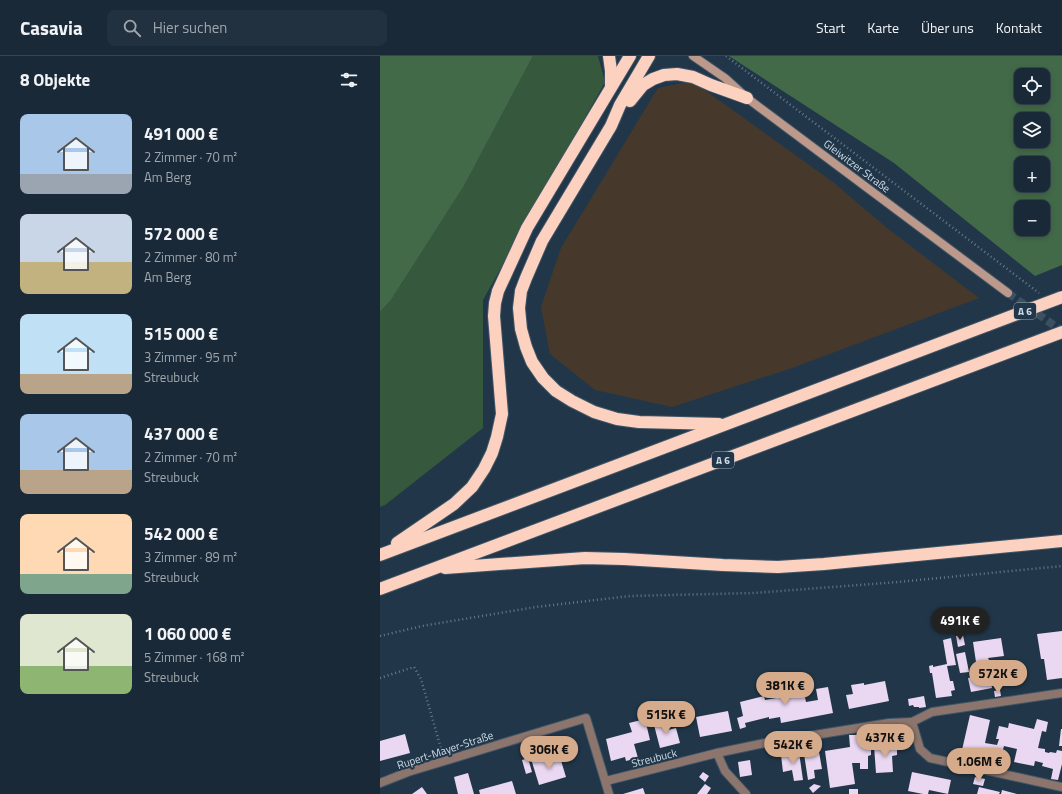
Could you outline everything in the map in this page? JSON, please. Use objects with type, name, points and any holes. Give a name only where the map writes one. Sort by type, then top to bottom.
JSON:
[{"type":"highway","points":[[609,56],[611,87]]},
{"type":"highway","points":[[381,554],[454,504],[472,487],[484,470],[492,453],[502,414],[494,316],[494,303],[498,291],[527,228],[630,56]]},
{"type":"highway","points":[[611,126],[620,105],[649,56]]},
{"type":"highway","points":[[611,126],[643,85],[664,75],[677,74],[693,77],[747,98]]},
{"type":"highway","name":"A 6","points":[[611,126],[542,241],[521,291],[518,308],[526,348],[532,362],[543,378],[556,391],[594,412],[617,419],[638,422],[726,424]]},
{"type":"highway","name":"A 6","points":[[381,554],[1062,297]]},
{"type":"highway","name":"A 6","points":[[380,589],[1062,332]]},
{"type":"highway","points":[[432,569],[585,558],[778,567],[1062,542]]},
{"type":"main road","name":"Gleiwitzer Straße","points":[[693,56],[1008,293]]},
{"type":"street","points":[[1062,693],[932,712],[912,722],[920,749],[930,758],[1062,787]]},
{"type":"street","name":"Rupert-Mayer-Straße","points":[[380,783],[445,760],[586,718],[606,781]]},
{"type":"street","name":"Streubuck","points":[[606,781],[717,753],[765,743],[881,724],[912,722]]},
{"type":"street","points":[[717,753],[725,771],[746,794]]},
{"type":"street","points":[[606,781],[609,794]]},
{"type":"path","points":[[726,56],[1045,297]]},
{"type":"path","points":[[380,636],[422,626],[536,607],[630,596],[754,593],[898,582],[1062,566]]},
{"type":"path","points":[[380,678],[414,667],[422,680],[445,760]]},
{"type":"shaded area","points":[[692,81],[833,182],[887,228],[979,298],[792,368],[672,407],[595,390],[550,354],[541,307],[561,248],[658,88]]},
{"type":"green space","points":[[380,56],[533,56],[464,186],[391,300],[380,312]]},
{"type":"green space","points":[[533,56],[598,56],[605,82],[483,300],[483,428],[385,505],[380,507],[380,312],[391,300],[464,186]]},
{"type":"green space","points":[[729,56],[1062,56],[1062,265],[1035,276],[894,163]]},
{"type":"building","points":[[1062,631],[1062,678],[1047,680],[1044,659],[1041,659],[1037,634]]},
{"type":"building","points":[[963,635],[965,645],[958,647],[956,636]]},
{"type":"building","points":[[951,638],[956,665],[947,666],[950,681],[953,681],[955,690],[951,691],[952,696],[936,698],[932,673],[930,673],[929,666],[933,665],[933,667],[947,664],[943,640]]},
{"type":"building","points":[[1001,638],[1004,656],[988,658],[989,660],[976,662],[973,642]]},
{"type":"building","points":[[965,652],[969,672],[960,673],[956,654]]},
{"type":"building","points":[[989,674],[992,688],[971,692],[968,678]]},
{"type":"building","points":[[786,680],[790,695],[804,693],[806,702],[818,700],[816,689],[828,687],[833,713],[781,723],[780,717],[769,719],[769,717],[745,723],[746,727],[740,729],[737,718],[743,716],[740,702],[764,696],[765,700],[776,698],[774,687],[777,686],[776,681]]},
{"type":"building","points":[[885,681],[889,701],[849,709],[846,695],[853,694],[851,685],[864,683],[864,685]]},
{"type":"building","points":[[1000,690],[1001,696],[995,697],[994,691]]},
{"type":"building","points":[[924,696],[926,707],[919,708],[914,707],[913,705],[909,706],[908,699]]},
{"type":"building","points":[[728,711],[732,731],[700,737],[696,717]]},
{"type":"building","points":[[970,715],[990,720],[985,743],[997,745],[999,739],[996,739],[999,726],[1008,728],[1009,723],[1034,729],[1037,719],[1048,722],[1046,732],[1042,731],[1038,748],[1045,749],[1045,752],[1049,753],[1056,753],[1057,750],[1062,751],[1062,764],[1058,780],[1051,779],[1053,769],[1042,766],[1043,763],[1035,761],[1034,766],[1014,762],[1017,749],[1004,746],[1000,759],[962,750]]},
{"type":"building","points":[[645,719],[650,740],[634,744],[638,758],[626,761],[625,757],[611,761],[606,739],[632,732],[629,723]]},
{"type":"building","points":[[666,721],[668,730],[676,728],[680,743],[660,748],[654,725]]},
{"type":"building","points":[[1061,729],[1062,746],[1059,746]]},
{"type":"building","points":[[405,734],[410,753],[380,761],[380,741]]},
{"type":"building","points":[[849,735],[873,735],[871,755],[868,756],[868,769],[860,769],[860,763],[852,763],[855,784],[830,788],[825,751],[850,747]]},
{"type":"building","points":[[874,746],[897,746],[897,755],[892,756],[893,772],[876,773]]},
{"type":"building","points":[[799,752],[803,780],[794,781],[792,770],[783,772],[781,755]]},
{"type":"building","points":[[819,752],[822,769],[814,770],[815,778],[808,780],[804,754]]},
{"type":"building","points":[[559,754],[566,777],[539,785],[532,762]]},
{"type":"building","points":[[528,758],[532,772],[526,774],[522,760]]},
{"type":"building","points":[[750,760],[752,775],[740,777],[738,762]]},
{"type":"building","points":[[703,772],[709,776],[705,782],[699,777]]},
{"type":"building","points":[[912,772],[951,780],[948,794],[929,790],[928,794],[908,791]]},
{"type":"building","points":[[468,773],[474,794],[458,794],[454,777]]},
{"type":"building","points":[[975,777],[985,779],[983,786],[973,784]]},
{"type":"building","points":[[512,781],[516,794],[480,794],[479,790]]},
{"type":"building","points":[[705,784],[711,788],[707,794],[697,794]]},
{"type":"building","points":[[814,784],[821,786],[813,793],[809,788]]},
{"type":"building","points":[[422,787],[427,794],[412,794]]},
{"type":"building","points":[[979,787],[1000,792],[999,794],[977,794]]},
{"type":"building","points":[[643,788],[645,794],[623,794]]},
{"type":"building","points":[[849,789],[858,789],[858,794],[849,794]]},
{"type":"building","points":[[1002,790],[1017,794],[1001,794]]},
{"type":"tunnel","points":[[1008,293],[1062,331]]}]
